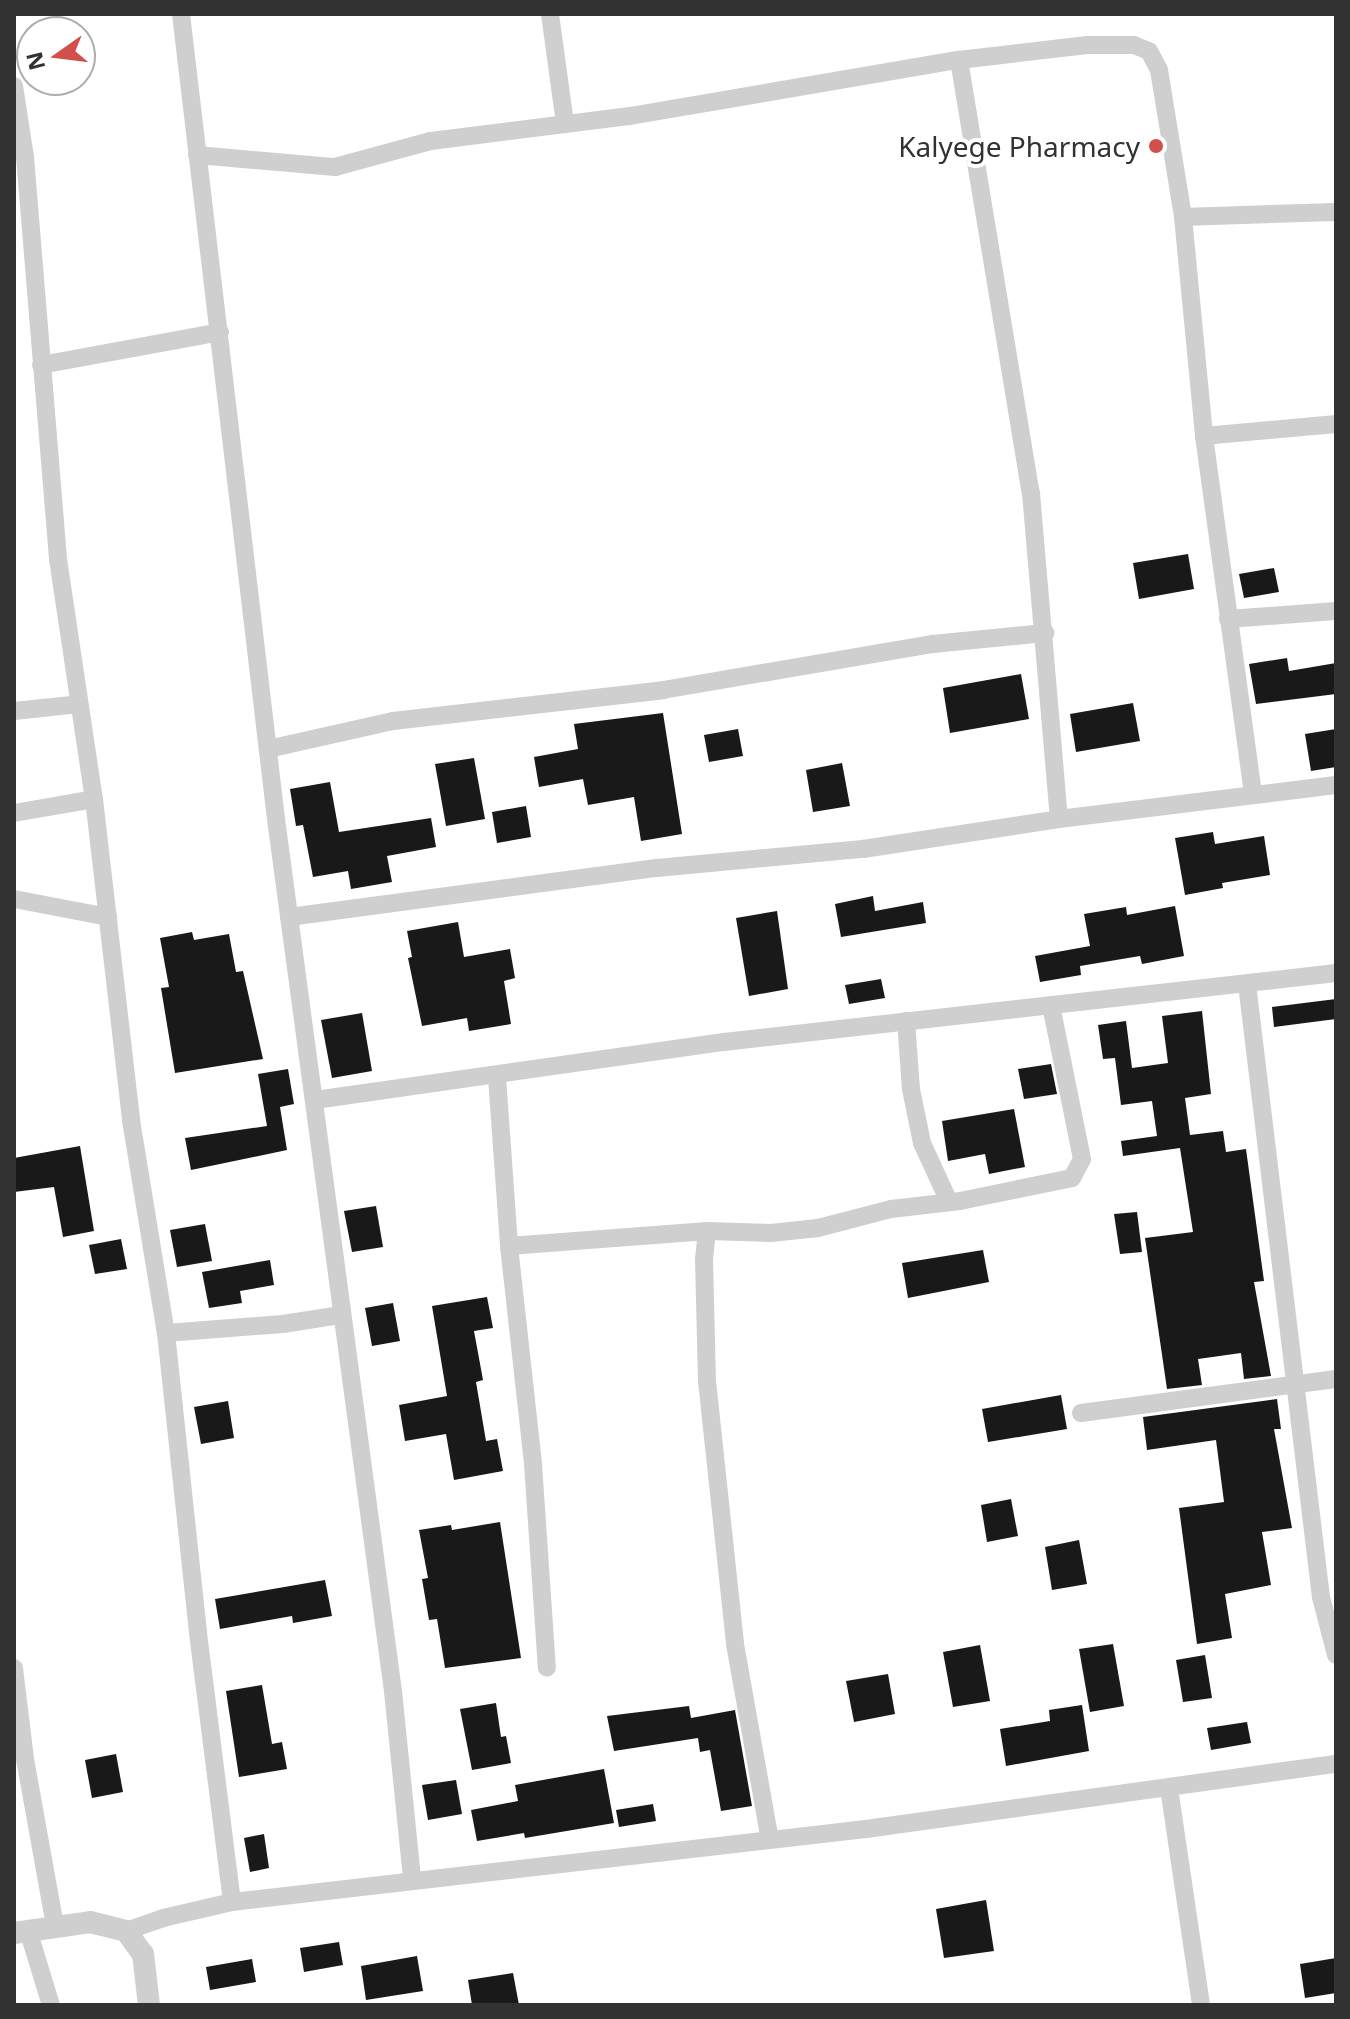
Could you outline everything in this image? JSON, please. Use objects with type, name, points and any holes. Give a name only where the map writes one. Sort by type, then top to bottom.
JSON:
[{"type":"street","points":[[181,14],[194,101],[197,155],[289,917],[393,1691],[412,1879]]},
{"type":"street","points":[[550,14],[565,124]]},
{"type":"street","points":[[197,155],[335,167],[431,141],[565,124],[959,60],[1087,45],[1134,45],[1149,51],[1159,70],[1183,217],[1204,436],[1253,795]]},
{"type":"street","points":[[959,60],[1028,478],[1045,633],[1059,819]]},
{"type":"street","points":[[14,86],[25,157],[58,559],[94,799],[131,1120],[166,1333],[198,1633],[232,1902]]},
{"type":"street","points":[[1183,217],[1336,212]]},
{"type":"street","points":[[41,365],[220,332]]},
{"type":"street","points":[[1204,436],[1336,424]]},
{"type":"street","points":[[1228,619],[1336,611]]},
{"type":"street","points":[[268,749],[393,721],[643,693],[933,644],[1045,633]]},
{"type":"street","points":[[14,711],[79,704]]},
{"type":"street","points":[[289,917],[657,868],[863,849],[1059,819],[1336,785]]},
{"type":"street","points":[[14,813],[94,799]]},
{"type":"street","points":[[14,899],[108,917]]},
{"type":"street","points":[[315,1100],[497,1077],[724,1042],[1336,973]]},
{"type":"street","points":[[1247,984],[1321,1597],[1336,1655]]},
{"type":"street","points":[[509,1246],[707,1231],[771,1233],[818,1228],[891,1209],[1060,1183],[1072,1178],[1082,1159],[1051,1005]]},
{"type":"street","points":[[906,1021],[911,1089],[922,1143],[949,1202]]},
{"type":"street","points":[[497,1077],[509,1246],[533,1464],[547,1668]]},
{"type":"street","points":[[707,1231],[704,1259],[707,1381],[735,1644],[770,1840]]},
{"type":"street","points":[[166,1333],[283,1324],[341,1315]]},
{"type":"street","points":[[1081,1413],[1336,1379]]},
{"type":"street","points":[[14,1668],[25,1759],[55,1926]]},
{"type":"street","points":[[51,2005],[21,1931],[90,1922],[126,1931],[163,1918],[232,1902],[770,1840],[1336,1764]]},
{"type":"street","points":[[1169,1788],[1201,2005]]},
{"type":"street","points":[[126,1931],[143,1954],[149,2005]]},
{"type":"building","points":[[1188,554],[1194,589],[1139,599],[1133,563]]},
{"type":"building","points":[[1274,568],[1279,592],[1244,598],[1239,574]]},
{"type":"building","points":[[1287,658],[1289,671],[1336,663],[1336,694],[1256,704],[1249,664]]},
{"type":"building","points":[[1021,674],[1029,719],[950,733],[943,688]]},
{"type":"building","points":[[1133,703],[1140,741],[1076,752],[1070,714]]},
{"type":"building","points":[[663,713],[682,834],[641,841],[634,797],[588,805],[583,779],[539,787],[534,757],[578,749],[574,724]]},
{"type":"building","points":[[738,729],[743,756],[709,762],[704,735]]},
{"type":"building","points":[[1336,729],[1336,767],[1311,771],[1305,734]]},
{"type":"building","points":[[474,758],[485,819],[446,826],[435,764]]},
{"type":"building","points":[[842,763],[850,806],[813,812],[806,770]]},
{"type":"building","points":[[330,782],[339,832],[431,818],[436,847],[387,856],[392,882],[351,889],[348,871],[313,877],[303,825],[296,826],[290,789]]},
{"type":"building","points":[[526,806],[531,837],[497,843],[492,812]]},
{"type":"building","points":[[1213,832],[1215,844],[1264,836],[1270,875],[1222,883],[1223,888],[1185,895],[1175,838]]},
{"type":"building","points":[[873,896],[875,911],[923,902],[926,923],[841,937],[835,904]]},
{"type":"building","points":[[1175,906],[1184,956],[1142,964],[1140,956],[1080,966],[1081,975],[1040,982],[1035,956],[1090,946],[1084,914],[1126,907],[1127,915]]},
{"type":"building","points":[[777,911],[788,989],[749,996],[736,918]]},
{"type":"building","points":[[458,922],[464,957],[510,949],[515,978],[504,981],[511,1024],[469,1031],[467,1018],[422,1026],[408,958],[412,957],[407,931]]},
{"type":"building","points":[[192,932],[194,940],[229,934],[236,972],[243,971],[263,1059],[175,1073],[161,988],[169,987],[160,938]]},
{"type":"building","points":[[881,979],[885,998],[849,1004],[845,985]]},
{"type":"building","points":[[1336,999],[1336,1019],[1274,1027],[1272,1007]]},
{"type":"building","points":[[1202,1011],[1211,1094],[1185,1098],[1190,1135],[1223,1131],[1226,1152],[1246,1149],[1264,1281],[1254,1282],[1271,1376],[1244,1379],[1241,1353],[1198,1359],[1202,1385],[1167,1389],[1145,1238],[1193,1232],[1180,1148],[1123,1156],[1121,1141],[1157,1136],[1152,1101],[1121,1105],[1115,1058],[1103,1059],[1098,1025],[1126,1021],[1132,1068],[1168,1063],[1162,1016]]},
{"type":"building","points":[[362,1013],[372,1071],[332,1078],[321,1020]]},
{"type":"building","points":[[1051,1064],[1057,1094],[1024,1099],[1018,1069]]},
{"type":"building","points":[[288,1069],[294,1104],[280,1107],[287,1150],[191,1170],[185,1138],[267,1126],[258,1074]]},
{"type":"building","points":[[1014,1109],[1025,1167],[989,1174],[985,1154],[948,1161],[942,1121]]},
{"type":"building","points":[[80,1146],[94,1231],[63,1237],[54,1187],[14,1192],[14,1158]]},
{"type":"building","points":[[376,1206],[383,1247],[352,1252],[344,1211]]},
{"type":"building","points":[[1137,1212],[1142,1252],[1120,1254],[1114,1214]]},
{"type":"building","points":[[205,1224],[212,1261],[177,1267],[170,1230]]},
{"type":"building","points":[[121,1239],[127,1269],[95,1274],[89,1245]]},
{"type":"building","points":[[983,1250],[989,1282],[908,1298],[902,1263]]},
{"type":"building","points":[[270,1260],[274,1285],[240,1291],[242,1303],[209,1308],[202,1272]]},
{"type":"building","points":[[487,1297],[493,1328],[474,1331],[483,1380],[476,1382],[486,1441],[497,1439],[503,1471],[454,1480],[446,1434],[405,1441],[399,1405],[447,1396],[432,1306]]},
{"type":"building","points":[[393,1303],[400,1341],[372,1346],[365,1308]]},
{"type":"building","points":[[1061,1395],[1067,1429],[988,1442],[982,1409]]},
{"type":"building","points":[[1277,1399],[1281,1429],[1274,1429],[1292,1528],[1262,1532],[1271,1585],[1225,1594],[1232,1638],[1197,1644],[1179,1508],[1224,1502],[1216,1440],[1147,1450],[1143,1417]]},
{"type":"building","points":[[228,1401],[234,1438],[201,1444],[194,1407]]},
{"type":"building","points":[[1011,1499],[1018,1536],[987,1542],[981,1505]]},
{"type":"building","points":[[500,1522],[521,1658],[445,1668],[437,1619],[429,1620],[422,1579],[428,1578],[419,1530],[451,1525],[452,1530]]},
{"type":"building","points":[[1079,1540],[1087,1584],[1052,1590],[1045,1547]]},
{"type":"building","points":[[325,1580],[332,1616],[293,1623],[292,1616],[220,1629],[215,1599]]},
{"type":"building","points":[[1113,1644],[1124,1706],[1090,1712],[1079,1649]]},
{"type":"building","points":[[980,1645],[990,1701],[953,1707],[943,1652]]},
{"type":"building","points":[[1205,1655],[1212,1698],[1183,1702],[1176,1660]]},
{"type":"building","points":[[888,1674],[895,1714],[854,1722],[846,1681]]},
{"type":"building","points":[[262,1685],[272,1744],[282,1742],[287,1769],[239,1777],[226,1691]]},
{"type":"building","points":[[496,1703],[501,1737],[506,1736],[511,1763],[472,1770],[460,1709]]},
{"type":"building","points":[[1082,1705],[1089,1751],[1006,1766],[1000,1729],[1050,1721],[1049,1710]]},
{"type":"building","points":[[689,1706],[691,1718],[735,1710],[752,1806],[721,1811],[710,1750],[700,1752],[698,1738],[614,1751],[607,1716]]},
{"type":"building","points":[[1247,1722],[1251,1743],[1211,1750],[1207,1728]]},
{"type":"building","points":[[116,1754],[123,1792],[92,1798],[85,1760]]},
{"type":"building","points":[[604,1769],[614,1823],[525,1838],[524,1833],[477,1841],[471,1810],[518,1801],[515,1785]]},
{"type":"building","points":[[456,1780],[462,1814],[428,1820],[422,1785]]},
{"type":"building","points":[[653,1804],[656,1821],[619,1827],[616,1810]]},
{"type":"building","points":[[264,1834],[269,1868],[250,1872],[244,1838]]},
{"type":"building","points":[[986,1900],[994,1951],[944,1958],[936,1909]]},
{"type":"building","points":[[339,1942],[343,1965],[304,1972],[300,1948]]},
{"type":"building","points":[[417,1956],[423,1991],[366,2000],[361,1966]]},
{"type":"building","points":[[1336,1958],[1336,1993],[1305,1998],[1300,1964]]},
{"type":"building","points":[[252,1959],[256,1982],[210,1990],[206,1967]]},
{"type":"building","points":[[513,1973],[519,2005],[472,2005],[468,1980]]},
{"type":"place","name":"Kalyege Pharmacy","points":[[1156,146]]}]
